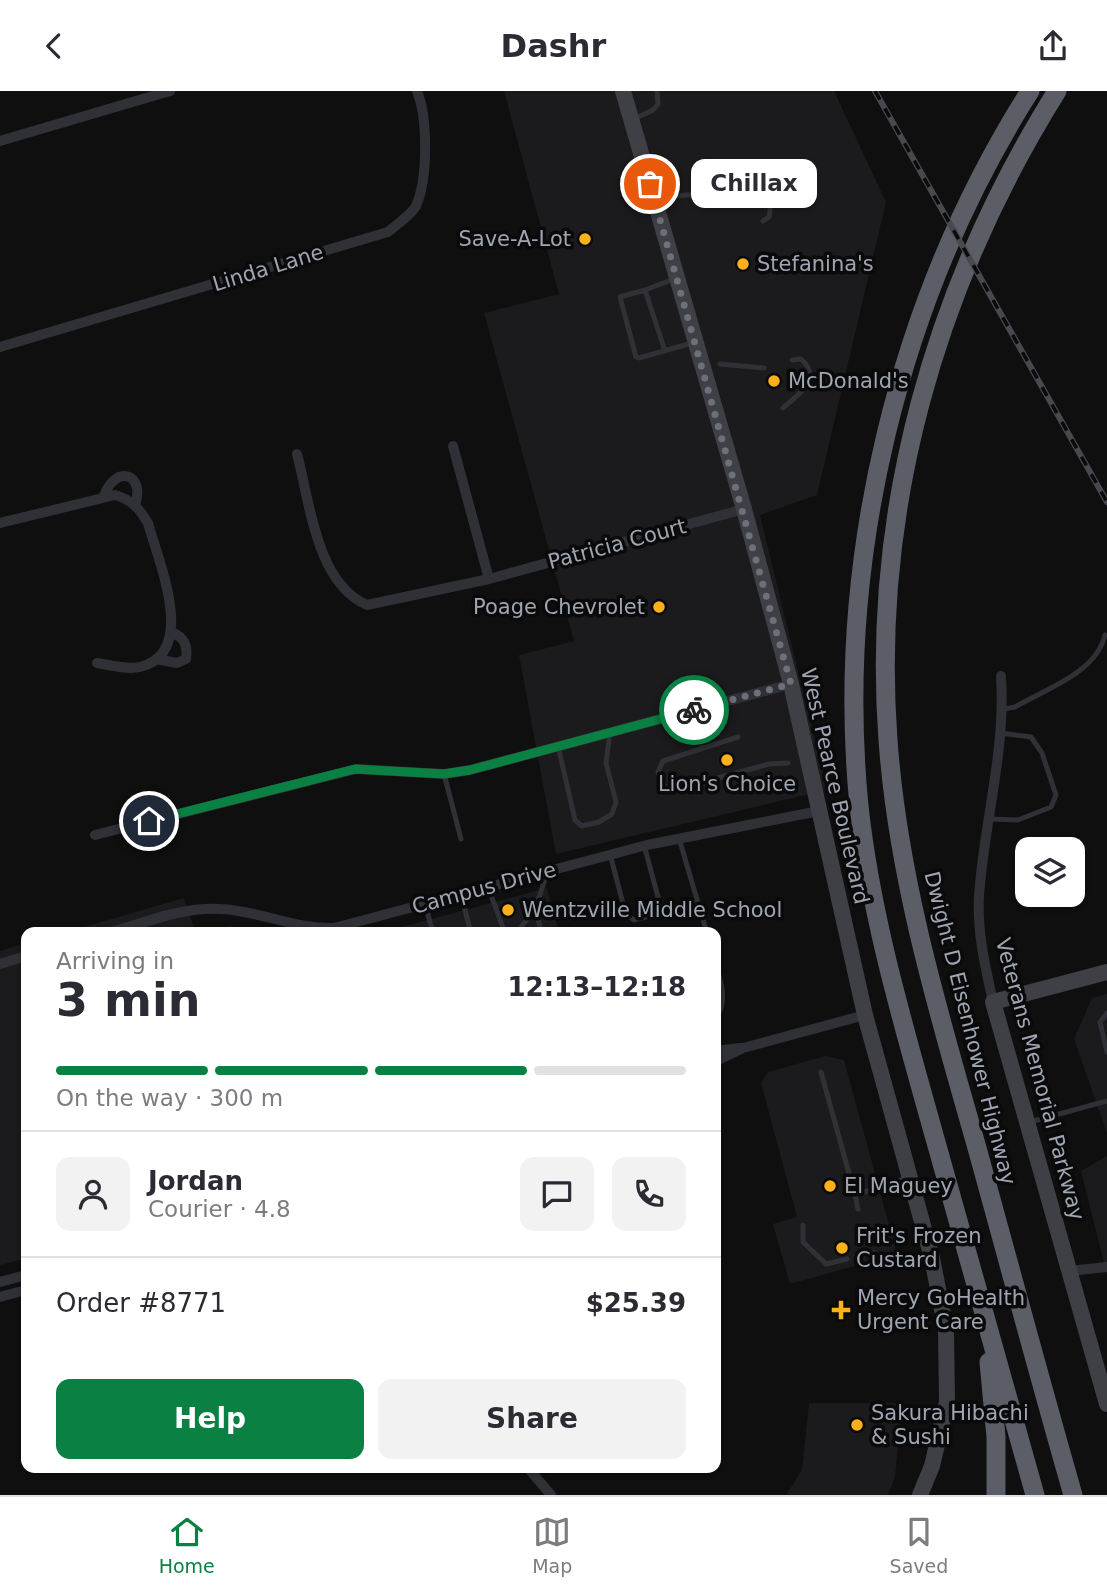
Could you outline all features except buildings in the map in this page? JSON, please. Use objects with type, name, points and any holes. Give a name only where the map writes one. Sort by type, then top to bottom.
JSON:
[{"type":"highway","points":[[1030,91],[985,170],[948,247],[910,352],[886,441],[868,532],[856,657],[856,760],[873,897],[896,999],[1035,1495]]},
{"type":"highway","name":"Dwight D Eisenhower Highway","points":[[1057,91],[1015,160],[974,243],[927,374],[905,467],[891,557],[886,683],[888,742],[899,834],[922,947],[1073,1495]]},
{"type":"highway","points":[[987,1322],[996,1437],[996,1495]]},
{"type":"main road","name":"West Pearce Boulevard","points":[[623,91],[744,509],[791,684],[865,1015],[932,1258],[946,1330],[947,1402],[932,1466],[920,1495]]},
{"type":"main road","points":[[993,1002],[1107,972]]},
{"type":"main road","name":"Veterans Memorial Parkway","points":[[993,1002],[1107,1404]]},
{"type":"street","points":[[0,141],[170,91]]},
{"type":"street","name":"Linda Lane","points":[[0,347],[388,232],[416,207],[423,170],[425,133],[418,91]]},
{"type":"street","points":[[453,446],[489,579]]},
{"type":"street","name":"Patricia Court","points":[[297,454],[326,566],[338,586],[351,599],[367,605],[489,579],[744,509]]},
{"type":"street","points":[[104,496],[108,484],[116,477],[125,475],[136,482],[139,488],[135,505]]},
{"type":"street","points":[[0,523],[115,495],[135,505],[148,523],[173,617],[172,632],[165,651],[156,659],[137,668],[97,663]]},
{"type":"street","points":[[156,659],[177,663],[186,659],[188,649],[183,639],[172,632]]},
{"type":"street","name":"Veterans Memorial Parkway","points":[[993,1002],[979,940],[979,895],[1003,709],[1001,676]]},
{"type":"street","points":[[96,835],[355,769],[444,774],[791,684]]},
{"type":"street","name":"Campus Drive","points":[[356,927],[425,904],[645,845],[818,811]]},
{"type":"street","name":"Campus Drive","points":[[130,927],[182,912],[221,908],[302,927]]},
{"type":"street","points":[[0,964],[21,958]]},
{"type":"street","points":[[721,1050],[743,1048],[865,1015]]},
{"type":"street","points":[[721,1059],[743,1048]]},
{"type":"street","points":[[1069,1271],[1107,1268]]},
{"type":"street","points":[[0,1282],[21,1276]]},
{"type":"street","points":[[0,1297],[21,1291]]},
{"type":"street","points":[[532,1473],[551,1495]]},
{"type":"lane","points":[[631,120],[653,110],[658,104],[657,91]]},
{"type":"lane","points":[[707,192],[760,180],[766,186],[772,207],[769,217],[763,221]]},
{"type":"lane","points":[[663,197],[699,194]]},
{"type":"lane","points":[[677,278],[618,300],[636,357],[696,342]]},
{"type":"lane","points":[[645,290],[665,351]]},
{"type":"lane","points":[[783,408],[802,393],[811,380],[807,364],[801,359],[792,360]]},
{"type":"lane","points":[[720,364],[764,368]]},
{"type":"lane","points":[[1003,709],[1015,707],[1083,669],[1100,652],[1105,635]]},
{"type":"lane","points":[[558,746],[575,820],[582,826],[599,822],[612,814],[616,802],[606,763],[610,732]]},
{"type":"lane","points":[[990,819],[1018,820],[1051,807],[1056,795],[1042,753],[1031,737],[1000,733]]},
{"type":"lane","points":[[738,737],[663,761],[658,772],[662,784],[669,789],[677,789],[769,764],[788,763]]},
{"type":"lane","points":[[444,774],[461,839]]},
{"type":"lane","points":[[679,838],[705,927]]},
{"type":"lane","points":[[645,845],[662,912]]},
{"type":"lane","points":[[610,855],[626,915],[634,920],[698,903]]},
{"type":"lane","points":[[521,927],[535,910],[548,871]]},
{"type":"lane","points":[[488,887],[503,927]]},
{"type":"lane","points":[[461,895],[469,927]]},
{"type":"lane","points":[[425,904],[431,927]]},
{"type":"lane","points":[[535,910],[540,927]]},
{"type":"lane","points":[[721,984],[721,1005]]},
{"type":"lane","points":[[1107,1013],[1100,1023],[1107,1052]]},
{"type":"lane","points":[[821,1072],[858,1209]]},
{"type":"lane","points":[[1027,1123],[1107,1101]]},
{"type":"lane","points":[[855,1195],[910,1177]]},
{"type":"lane","points":[[803,1225],[803,1243],[826,1264],[847,1259]]},
{"type":"lane","points":[[856,1257],[873,1252]]},
{"type":"shaded area","points":[[504,91],[834,91],[886,202],[817,495],[760,515],[827,790],[556,854],[519,655],[574,641],[484,313],[559,294]]},
{"type":"shaded area","name":"Wentzville Middle School","points":[[547,888],[557,927],[401,927]]},
{"type":"shaded area","points":[[184,898],[194,927],[84,927]]},
{"type":"shaded area","points":[[21,945],[21,1259],[0,1265],[0,951]]},
{"type":"shaded area","points":[[1107,994],[1107,1133],[1074,1039],[1092,998]]},
{"type":"shaded area","points":[[825,1056],[844,1060],[897,1254],[790,1284],[773,1224],[797,1217],[761,1083],[768,1072]]},
{"type":"shaded area","points":[[1107,1156],[1107,1275],[1081,1171]]},
{"type":"shaded area","points":[[809,1403],[902,1403],[895,1477],[888,1495],[786,1495],[802,1470]]},
{"type":"railway","points":[[875,91],[1107,502]]},
{"type":"way so far","points":[[650,184],[744,509],[791,684],[694,710]]},
{"type":"place","name":"Chillax","points":[[650,184]]},
{"type":"place","name":"Save-A-Lot","points":[[585,239]]},
{"type":"place","name":"Stefanina's","points":[[743,264]]},
{"type":"place","name":"McDonald's","points":[[774,381]]},
{"type":"place","name":"Poage Chevrolet","points":[[659,607]]},
{"type":"place","name":"Lion's Choice","points":[[727,760]]},
{"type":"place","name":"Wentzville Middle School","points":[[508,910]]},
{"type":"place","name":"El Maguey","points":[[830,1186]]},
{"type":"place","name":"Frit's Frozen Custard","points":[[842,1248]]},
{"type":"place","name":"Mercy GoHealth Urgent Care","points":[[841,1310]]},
{"type":"place","name":"Sakura Hibachi & Sushi","points":[[857,1425]]},
{"type":"route","points":[[149,821],[355,769],[444,774],[470,770],[694,710]]}]
